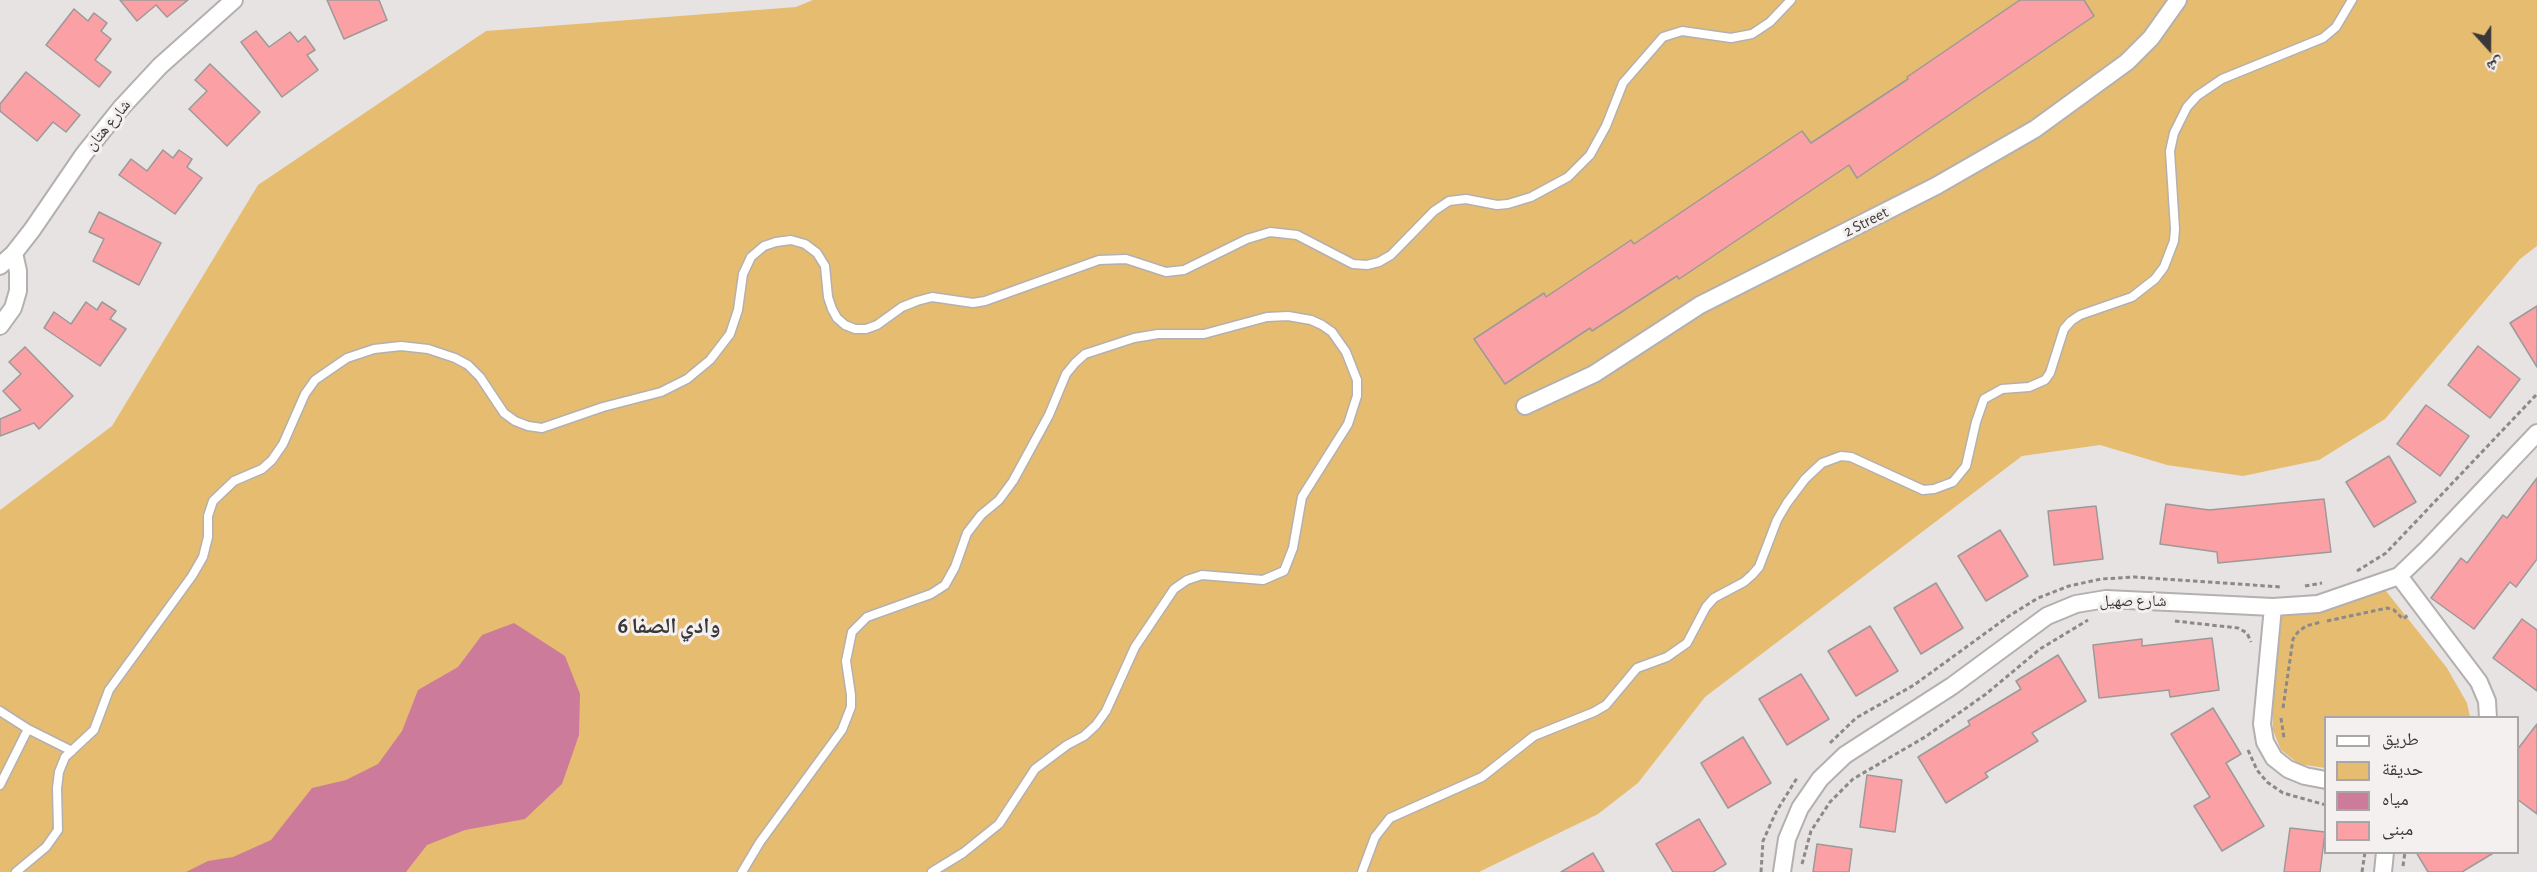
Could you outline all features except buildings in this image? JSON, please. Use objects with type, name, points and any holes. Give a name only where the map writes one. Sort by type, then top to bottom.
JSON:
[{"type":"street","name":"شارع هتان","points":[[0,266],[14,253],[84,154],[121,108],[160,66],[234,0]]},
{"type":"street","name":"2 Street","points":[[1525,406],[1594,374],[1700,305],[1936,186],[2035,129],[2127,62],[2151,38],[2178,0]]},
{"type":"street","points":[[0,326],[13,308],[18,291],[18,271],[14,253]]},
{"type":"street","name":"شارع صهيل","points":[[1782,872],[1787,839],[1800,808],[1820,779],[1845,755],[1952,687],[2047,616],[2076,604],[2106,599],[2273,607],[2318,604],[2399,576],[2537,433]]},
{"type":"street","points":[[2399,576],[2479,682],[2487,700],[2488,716]]},
{"type":"street","points":[[2273,607],[2262,724],[2265,742],[2274,758],[2288,769],[2305,776],[2324,780]]},
{"type":"street","points":[[2383,872],[2385,854]]},
{"type":"lane","points":[[16,872],[46,847],[58,830],[57,788],[59,772],[65,757],[94,730],[109,690],[192,576],[203,557],[208,537],[208,516],[213,501],[224,488],[262,469],[272,460],[283,444],[305,394],[315,380],[347,358],[374,349],[401,346],[428,349],[455,358],[468,365],[480,377],[504,412],[515,421],[542,428],[603,407],[661,392],[687,379],[710,360],[730,333],[738,310],[743,274],[751,257],[764,246],[776,242],[798,242],[817,253],[825,266],[828,297],[832,309],[845,325],[855,329],[866,329],[877,325],[902,307],[916,301],[932,297],[972,303],[985,301],[1099,260],[1126,259],[1166,272],[1184,270],[1247,239],[1270,232],[1297,235],[1353,264],[1366,265],[1379,262],[1391,255],[1434,211],[1449,201],[1466,199],[1497,205],[1508,204],[1531,197],[1568,177],[1594,148],[1623,82],[1662,37],[1682,31],[1731,38],[1752,34],[1770,22],[1791,0]]},
{"type":"lane","points":[[1362,872],[1375,837],[1390,818],[1482,777],[1534,736],[1594,712],[1605,705],[1637,668],[1667,657],[1687,643],[1706,607],[1714,598],[1744,582],[1759,567],[1777,520],[1787,503],[1805,479],[1822,463],[1831,458],[1851,457],[1923,490],[1934,489],[1953,482],[1966,466],[1984,399],[2002,389],[2030,387],[2045,380],[2050,373],[2064,329],[2071,321],[2080,315],[2132,297],[2150,284],[2164,267],[2174,242],[2175,229],[2170,151],[2174,133],[2187,107],[2197,96],[2222,79],[2323,38],[2336,27],[2352,0]]},
{"type":"lane","points":[[742,872],[754,851],[842,730],[851,707],[846,661],[852,632],[867,617],[931,594],[945,585],[955,567],[967,533],[981,515],[999,500],[1013,481],[1049,415],[1066,374],[1075,363],[1085,354],[1134,338],[1158,334],[1204,334],[1267,316],[1288,316],[1311,320],[1332,332],[1346,352],[1357,380],[1357,396],[1348,424],[1302,497],[1293,548],[1284,571],[1263,580],[1202,575],[1186,580],[1174,589],[1135,647],[1106,711],[1096,725],[1084,736],[1035,768],[999,824],[963,853],[932,872]]},
{"type":"lane","points":[[0,711],[28,729],[72,751]]},
{"type":"lane","points":[[0,785],[28,729]]},
{"type":"path","points":[[2286,745],[2281,718],[2293,639],[2298,632],[2306,626],[2387,608],[2394,610],[2403,619],[2421,606]]},
{"type":"path","points":[[1800,872],[1811,831],[1830,802],[1853,779],[1925,737],[1986,694],[2040,650],[2089,620]]},
{"type":"path","points":[[2168,621],[2238,628],[2247,633],[2251,640]]},
{"type":"path","points":[[2362,872],[2365,854]]},
{"type":"path","points":[[2402,872],[2405,854]]},
{"type":"green space","points":[[813,0],[2537,0],[2537,246],[2520,259],[2385,419],[2319,460],[2243,476],[2167,465],[2100,445],[2022,456],[1705,697],[1638,783],[1598,814],[1479,872],[0,872],[0,510],[112,426],[258,185],[486,31],[796,7]]},
{"type":"green space","points":[[2382,586],[2447,668],[2467,703],[2470,716],[2324,716],[2324,768],[2299,764],[2281,750],[2273,730],[2269,614]]},
{"type":"water","points":[[514,623],[565,656],[580,694],[579,735],[562,784],[525,819],[465,830],[427,845],[406,872],[186,872],[208,861],[233,857],[271,840],[312,788],[346,780],[378,764],[402,731],[418,690],[458,667],[482,635]]},
{"type":"district","name":"وادي الصفا 6","points":[[669,626]]}]
